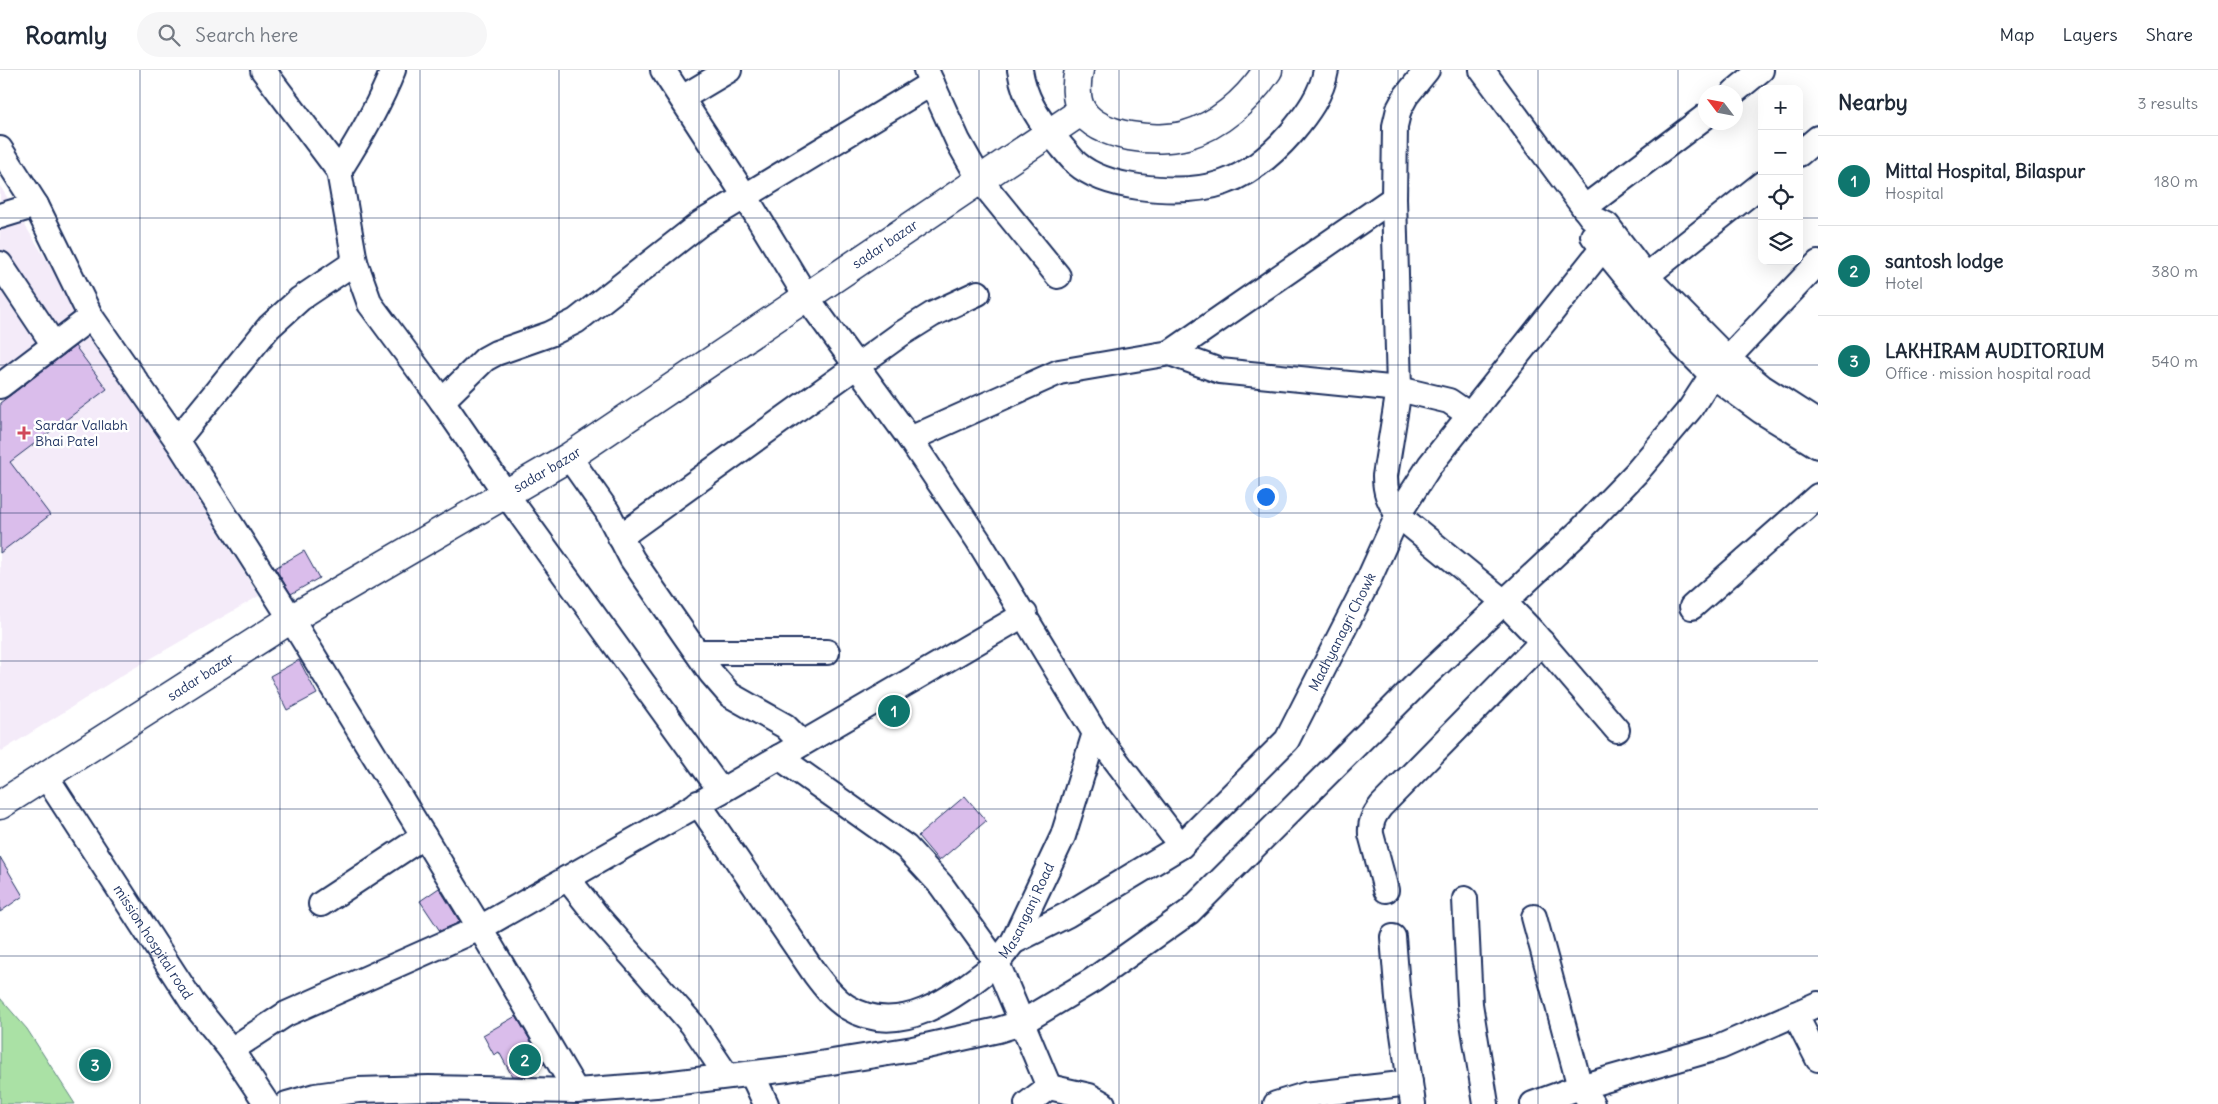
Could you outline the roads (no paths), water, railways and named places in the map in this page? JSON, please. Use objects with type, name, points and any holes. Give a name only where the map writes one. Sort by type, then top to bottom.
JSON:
[{"type":"main road","points":[[1079,70],[1077,94],[1082,111],[1094,122],[1128,136],[1156,139],[1185,135],[1212,124],[1240,104],[1268,70]]},
{"type":"main road","name":"sadar bazar","points":[[0,805],[291,619],[569,457],[1082,111]]},
{"type":"street","points":[[263,70],[339,170],[355,262],[370,304],[442,401],[506,494],[721,791]]},
{"type":"street","points":[[339,170],[366,129],[384,95],[393,70]]},
{"type":"street","points":[[663,70],[745,196],[807,298],[910,439],[1025,614],[1095,733],[1181,846]]},
{"type":"street","points":[[682,98],[729,70]]},
{"type":"street","points":[[1020,70],[1031,105],[1050,133],[1076,163],[1096,176],[1124,185],[1168,191],[1205,189],[1239,176],[1272,155],[1303,119],[1324,85],[1326,70]]},
{"type":"street","points":[[1427,70],[1406,96],[1399,109],[1395,126],[1394,198],[1399,389],[1385,476],[1385,489],[1389,501],[1398,515],[1503,601],[1542,642],[1617,730]]},
{"type":"street","points":[[1482,70],[1587,213],[1594,236],[1602,249],[1682,345],[1762,387],[1818,423]]},
{"type":"street","points":[[1742,85],[1760,70]]},
{"type":"street","points":[[442,401],[484,359],[550,334],[576,321],[701,223],[929,76],[958,141],[980,180],[1058,276]]},
{"type":"street","points":[[1587,213],[1698,123]]},
{"type":"street","points":[[1803,151],[1818,138]]},
{"type":"street","points":[[0,149],[17,210],[177,440],[291,619],[480,928],[576,1091]]},
{"type":"street","points":[[1646,276],[1758,187]]},
{"type":"street","points":[[910,439],[1059,372],[1170,353],[1394,198]]},
{"type":"street","points":[[1587,213],[1607,225],[1719,366],[1761,411],[1818,446]]},
{"type":"street","name":"Madhyanagri Chowk","points":[[1013,942],[1067,915],[1181,846],[1287,740],[1368,582],[1398,515],[1430,465],[1471,416],[1602,249]]},
{"type":"street","points":[[177,440],[269,327],[300,299],[355,262]]},
{"type":"street","points":[[287,1104],[315,1096],[358,1090],[429,1088],[576,1091],[752,1074],[913,1050],[1021,1023],[1094,980],[1188,912],[1503,601],[1579,532],[1636,473],[1690,409],[1719,366],[1818,263]]},
{"type":"street","points":[[0,264],[54,346]]},
{"type":"street","points":[[620,536],[855,364],[933,314],[978,293]]},
{"type":"street","points":[[0,386],[91,317]]},
{"type":"street","points":[[1170,353],[1220,371],[1399,389],[1449,401],[1471,416]]},
{"type":"street","points":[[569,457],[607,511],[620,536],[696,652],[730,695],[785,726],[802,743]]},
{"type":"street","points":[[1692,608],[1818,496]]},
{"type":"street","points":[[231,1050],[286,1014],[480,928],[721,791],[1025,614]]},
{"type":"street","points":[[1386,890],[1371,834],[1371,824],[1374,816],[1381,806],[1542,642]]},
{"type":"street","points":[[696,652],[827,652]]},
{"type":"street","name":"Masanganj Road","points":[[1049,1087],[997,963],[1013,942],[1063,836],[1095,733]]},
{"type":"street","points":[[698,803],[815,974],[832,996],[847,1007],[868,1016],[896,1019],[925,1012],[965,988],[997,963],[942,885],[906,847],[779,757]]},
{"type":"street","name":"mission hospital road","points":[[45,775],[193,1003],[231,1050],[267,1104]]},
{"type":"street","points":[[321,904],[424,836]]},
{"type":"street","points":[[568,878],[597,916],[692,1024],[728,1076]]},
{"type":"street","points":[[1465,899],[1470,1004],[1486,1104]]},
{"type":"street","points":[[1534,917],[1586,1095]]},
{"type":"street","points":[[1276,1104],[1305,1095],[1411,1093],[1398,999],[1393,937]]},
{"type":"street","points":[[1533,1104],[1586,1095],[1720,1047],[1818,1004]]},
{"type":"street","points":[[1795,1014],[1818,1059]]},
{"type":"street","points":[[752,1074],[766,1104]]},
{"type":"street","points":[[1027,1104],[1049,1087],[1089,1096],[1103,1104]]},
{"type":"place","name":"Sardar Vallabh Bhai Patel","points":[[24,433]]},
{"type":"place","name":"Mittal Hospital, Bilaspur","points":[[894,711]]},
{"type":"place","name":"santosh lodge","points":[[525,1060]]},
{"type":"place","name":"LAKHIRAM AUDITORIUM","points":[[95,1065]]}]
